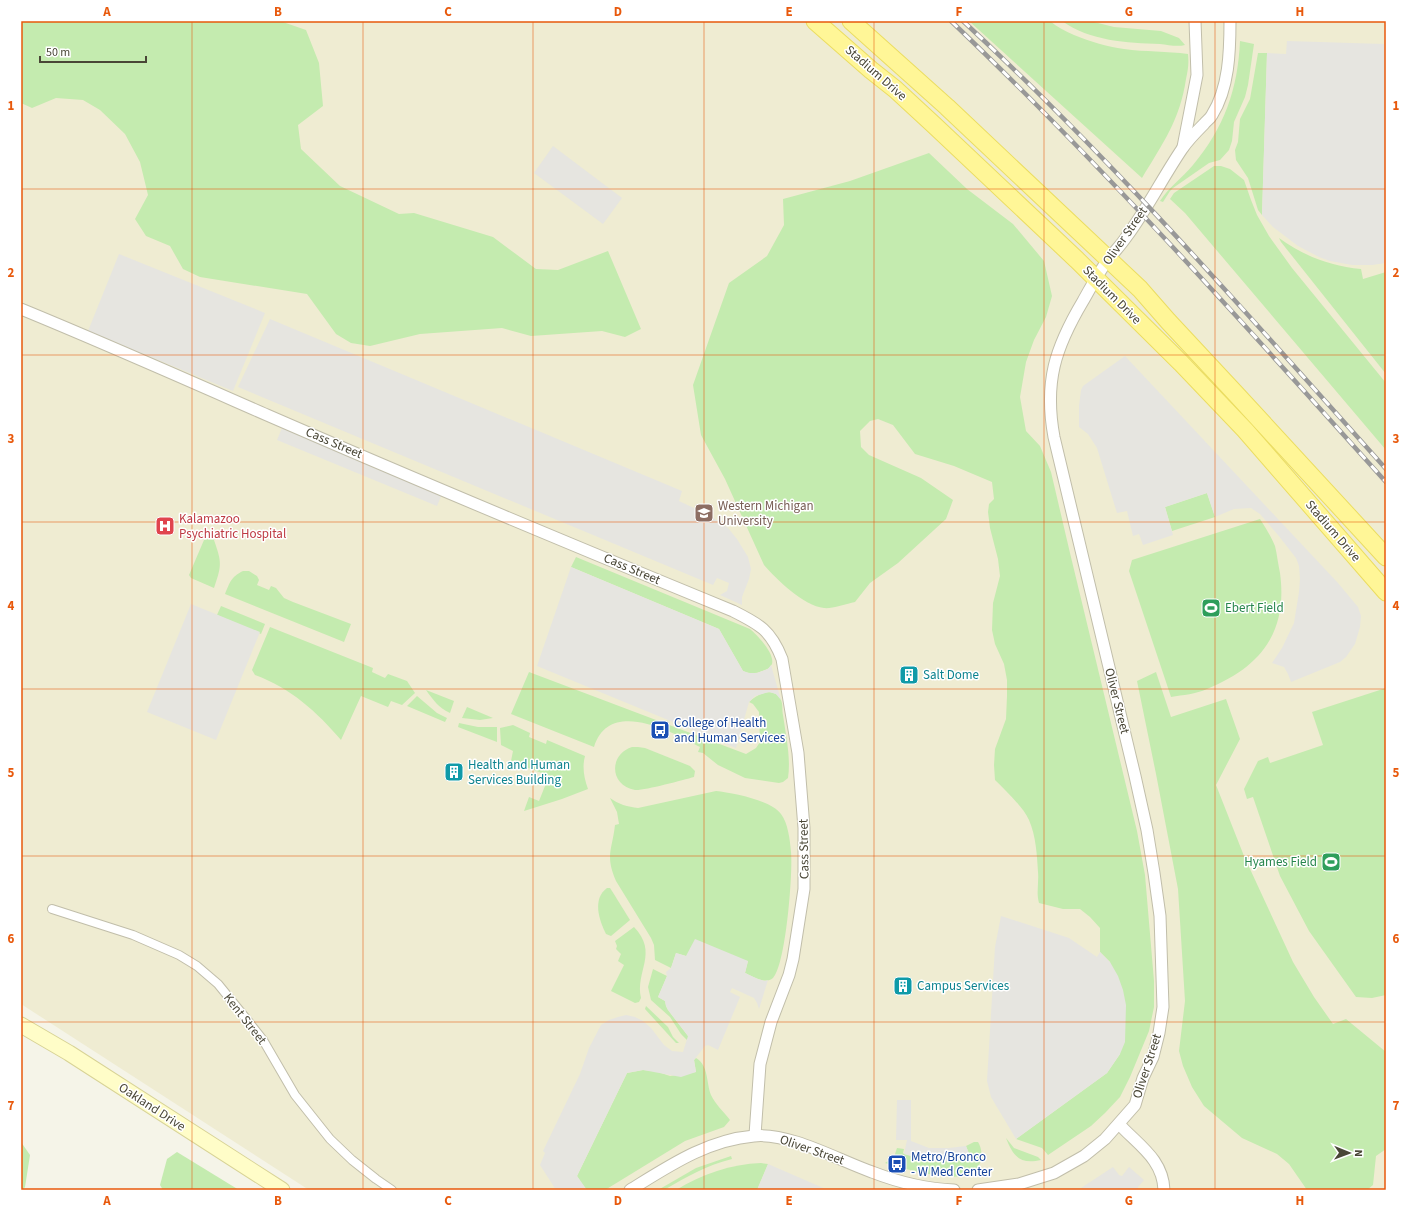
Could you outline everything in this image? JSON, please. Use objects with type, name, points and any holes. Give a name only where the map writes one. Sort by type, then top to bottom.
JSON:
[{"type":"main road","name":"Stadium Drive","points":[[815,21],[895,89],[934,125],[1096,279],[1181,363],[1245,430],[1386,592]]},
{"type":"main road","name":"Stadium Drive","points":[[851,21],[947,107],[1140,289],[1168,322],[1386,557]]},
{"type":"main road","name":"Oakland Drive","points":[[21,1025],[69,1053],[282,1190]]},
{"type":"street","name":"Oliver Street","points":[[1183,148],[1197,74],[1195,21]]},
{"type":"street","name":"Oliver Street","points":[[978,1190],[1019,1184],[1054,1173],[1084,1156],[1105,1139],[1135,1105],[1153,1057],[1159,1033],[1163,1007],[1160,916],[1154,873],[1135,776],[1072,516],[1054,437],[1050,410],[1054,362],[1060,343],[1069,325],[1108,259],[1127,237],[1183,148],[1212,116],[1221,96],[1228,65],[1230,21]]},
{"type":"street","name":"Cass Street","points":[[21,309],[733,611],[762,627],[769,634],[782,659],[798,753],[803,805],[805,872],[801,911],[793,959],[789,975],[771,1022],[760,1064],[757,1089],[758,1113],[755,1135]]},
{"type":"street","name":"Kent Street","points":[[52,909],[133,934],[167,949],[198,966],[218,984],[263,1040],[296,1095],[330,1139],[352,1160],[392,1190]]},
{"type":"street","points":[[1119,1124],[1152,1156],[1160,1171],[1164,1190]]},
{"type":"street","name":"Oliver Street","points":[[630,1190],[673,1163],[703,1148],[736,1138],[755,1135],[775,1137],[796,1142],[872,1173],[904,1183],[954,1190]]},
{"type":"shaded area","name":"Western Michigan University","points":[[21,21],[1386,21],[1386,1190],[309,1190],[21,1004]]},
{"type":"shaded area","points":[[1287,41],[1384,44],[1384,53],[1386,56],[1386,263],[1352,265],[1330,261],[1319,257],[1298,246],[1273,227],[1262,215],[1267,53],[1286,54]]},
{"type":"shaded area","points":[[553,146],[622,198],[603,224],[534,173]]},
{"type":"shaded area","points":[[119,254],[265,313],[233,391],[88,331]]},
{"type":"shaded area","points":[[270,319],[682,491],[679,501],[709,515],[728,528],[748,557],[751,569],[742,597],[742,605],[720,595],[727,591],[729,583],[717,578],[713,585],[238,387]]},
{"type":"shaded area","points":[[1125,356],[1338,583],[1358,607],[1361,616],[1360,627],[1355,644],[1346,657],[1340,662],[1291,682],[1284,667],[1272,663],[1282,648],[1294,623],[1299,592],[1299,566],[1296,558],[1278,535],[1260,514],[1251,508],[1234,509],[1215,517],[1207,493],[1165,507],[1173,535],[1143,545],[1139,534],[1133,536],[1127,511],[1117,513],[1097,448],[1088,434],[1079,427],[1079,406],[1083,386]]},
{"type":"shaded area","points":[[282,428],[442,494],[437,506],[277,440]]},
{"type":"shaded area","points":[[571,567],[719,629],[743,671],[757,673],[768,669],[771,665],[781,700],[776,694],[769,692],[755,696],[749,702],[736,748],[537,666]]},
{"type":"shaded area","points":[[191,604],[260,632],[216,740],[147,712]]},
{"type":"shaded area","points":[[1001,916],[1069,938],[1097,957],[1100,952],[1110,962],[1118,976],[1126,1005],[1125,1042],[1120,1054],[1107,1073],[1016,1139],[991,1097],[987,1081],[995,947]]},
{"type":"shaded area","points":[[695,939],[748,961],[745,973],[758,979],[765,981],[768,980],[759,1009],[754,998],[732,988],[730,992],[740,997],[718,1050],[708,1045],[705,1046],[694,1060],[696,1072],[681,1077],[643,1070],[627,1073],[577,1176],[587,1190],[556,1190],[540,1165],[545,1153],[543,1151],[580,1074],[589,1048],[601,1025],[609,1020],[626,1015],[635,1017],[643,1021],[651,1028],[664,1045],[672,1051],[683,1052],[688,1036],[668,1010],[665,1001],[658,997],[667,976],[666,972],[671,968],[676,953],[686,956]]},
{"type":"shaded area","points":[[897,1100],[911,1100],[911,1141],[929,1148],[966,1146],[970,1156],[957,1161],[934,1162],[904,1154],[907,1140],[896,1140]]},
{"type":"shaded area","points":[[768,1164],[828,1190],[757,1190]]},
{"type":"shaded area","points":[[1113,1167],[1119,1175],[1122,1176],[1129,1167],[1144,1180],[1138,1189],[1148,1190],[1078,1190]]},
{"type":"green space","points":[[21,21],[280,21],[306,30],[319,63],[323,106],[298,125],[301,149],[340,186],[399,214],[414,213],[493,237],[536,269],[558,270],[608,251],[641,329],[625,337],[602,331],[531,336],[502,328],[420,334],[370,346],[351,343],[336,334],[307,294],[200,277],[183,269],[170,246],[146,236],[135,219],[148,195],[140,162],[125,134],[100,110],[83,100],[56,98],[32,108],[21,103]]},
{"type":"green space","points":[[969,21],[1050,21],[1061,29],[1092,42],[1132,50],[1188,54],[1187,73],[1180,107],[1170,131],[1142,178]]},
{"type":"green space","points":[[1062,21],[1090,21],[1114,27],[1161,31],[1179,38],[1185,45],[1173,46],[1109,40],[1084,33]]},
{"type":"green space","points":[[1240,41],[1254,44],[1248,85],[1245,97],[1234,122],[1232,141],[1229,150],[1220,160],[1209,163],[1173,188],[1163,202],[1160,201],[1167,191],[1193,165],[1204,151],[1221,122],[1232,92],[1236,75]]},
{"type":"green space","points":[[1258,53],[1267,53],[1262,215],[1258,210],[1248,178],[1236,160],[1235,150],[1238,142],[1240,119],[1250,99]]},
{"type":"green space","points":[[929,153],[967,189],[1013,224],[1044,261],[1052,296],[1046,317],[1034,340],[1026,362],[1020,397],[1026,431],[1040,446],[1051,472],[1137,831],[1145,875],[1154,981],[1154,1007],[1149,1031],[1120,1097],[1091,1126],[1048,1155],[1042,1148],[1016,1139],[1107,1073],[1120,1054],[1110,962],[1100,952],[1100,928],[1080,909],[1063,909],[1039,903],[1037,852],[1035,839],[1029,820],[1014,799],[995,780],[995,749],[1006,719],[1007,680],[1004,664],[995,644],[992,630],[993,603],[1000,576],[988,512],[989,504],[994,499],[992,482],[954,466],[915,454],[893,425],[878,419],[870,421],[860,431],[861,447],[869,455],[921,478],[953,500],[946,519],[898,563],[870,583],[855,602],[831,608],[816,606],[791,591],[764,565],[725,479],[701,435],[693,385],[729,283],[767,256],[784,225],[783,199],[850,181]]},
{"type":"green space","points":[[1214,166],[1221,166],[1230,169],[1244,180],[1257,215],[1269,236],[1292,268],[1386,383],[1386,450],[1185,213],[1170,199],[1174,193]]},
{"type":"green space","points":[[1279,238],[1298,250],[1328,263],[1361,269],[1363,279],[1386,272],[1386,374],[1281,242]]},
{"type":"green space","points":[[1207,493],[1215,517],[1172,531],[1165,507]]},
{"type":"green space","name":"Ebert Field","points":[[1260,519],[1275,546],[1280,573],[1280,613],[1275,630],[1267,645],[1256,658],[1242,670],[1226,680],[1203,691],[1171,697],[1129,571],[1132,560]]},
{"type":"green space","points":[[213,537],[220,562],[219,573],[214,588],[191,578],[189,575],[204,540]]},
{"type":"green space","points":[[576,557],[750,629],[768,650],[771,655],[772,664],[768,669],[757,673],[743,671],[719,629],[571,567]]},
{"type":"green space","points":[[243,571],[249,571],[257,576],[259,580],[257,585],[269,590],[271,586],[276,588],[284,598],[351,624],[344,642],[225,594],[231,580]]},
{"type":"green space","points":[[221,606],[265,624],[261,634],[217,615]]},
{"type":"green space","points":[[270,627],[373,668],[372,672],[385,678],[388,674],[407,681],[415,693],[402,705],[391,701],[388,707],[361,696],[341,740],[313,711],[292,694],[268,680],[255,675],[252,670]]},
{"type":"green space","points":[[529,672],[746,754],[756,748],[760,742],[759,712],[753,704],[749,702],[761,694],[770,692],[774,693],[778,696],[782,703],[789,755],[788,778],[779,783],[745,778],[718,765],[703,753],[698,752],[700,747],[688,740],[658,727],[642,723],[626,721],[613,724],[602,732],[594,747],[511,714]]},
{"type":"green space","points":[[1156,672],[1171,717],[1226,699],[1240,739],[1216,785],[1244,856],[1293,962],[1314,997],[1333,1024],[1346,1019],[1386,1052],[1386,1149],[1376,1156],[1373,1185],[1367,1190],[1307,1190],[1289,1164],[1277,1154],[1242,1138],[1204,1106],[1192,1087],[1183,1066],[1179,1051],[1185,1001],[1178,889],[1137,681]]},
{"type":"green space","name":"Hyames Field","points":[[1386,688],[1386,995],[1372,998],[1356,997],[1309,931],[1280,876],[1253,797],[1247,799],[1244,789],[1258,761],[1268,757],[1270,763],[1323,745],[1312,712]]},
{"type":"green space","points":[[426,690],[454,701],[450,713],[436,703]]},
{"type":"green space","points":[[417,696],[437,713],[447,718],[445,722],[407,706]]},
{"type":"green space","points":[[467,707],[493,718],[480,720],[462,718]]},
{"type":"green space","points":[[459,723],[478,727],[497,727],[497,742],[458,727]]},
{"type":"green space","points":[[513,725],[530,733],[529,737],[546,744],[547,740],[585,756],[584,772],[588,789],[524,811],[529,797],[539,801],[549,776],[511,761],[513,751],[501,745],[500,728]]},
{"type":"green space","points":[[632,747],[645,748],[690,766],[695,771],[694,777],[646,789],[635,790],[627,787],[621,783],[615,770],[619,757],[624,751]]},
{"type":"green space","points":[[716,791],[741,795],[769,805],[781,814],[787,827],[791,852],[788,918],[782,956],[778,970],[770,980],[762,980],[745,973],[748,961],[686,956],[676,953],[671,968],[655,960],[654,945],[651,938],[616,881],[611,865],[610,853],[615,825],[619,824],[617,812],[610,798],[623,805],[638,808]]},
{"type":"green space","points":[[607,888],[610,888],[630,920],[611,936],[606,934],[598,910],[598,904],[602,893]]},
{"type":"green space","points":[[634,927],[641,936],[645,945],[646,954],[641,979],[641,998],[639,1002],[635,1003],[611,991],[624,965],[618,961],[621,954],[616,949],[617,946],[615,941]]},
{"type":"green space","points":[[653,969],[667,976],[658,997],[665,1001],[668,1010],[688,1036],[688,1041],[681,1034],[670,1017],[651,1000],[648,987]]},
{"type":"green space","points":[[646,1006],[668,1027],[673,1037],[679,1043],[676,1043],[645,1009]]},
{"type":"green space","points":[[696,1058],[703,1065],[711,1095],[717,1105],[730,1120],[724,1127],[685,1141],[605,1190],[586,1190],[577,1176],[627,1073],[643,1070],[655,1071],[670,1076],[696,1072],[694,1060]]},
{"type":"green space","points":[[1006,1138],[1014,1148],[1038,1157],[1041,1160],[1028,1161],[1018,1158],[1011,1150]]},
{"type":"green space","points":[[21,1142],[30,1155],[25,1187],[23,1190],[21,1190]]},
{"type":"green space","points":[[974,1142],[978,1142],[979,1144],[982,1154],[981,1160],[975,1170],[971,1174],[967,1175],[938,1175],[914,1171],[885,1163],[894,1157],[897,1148],[904,1149],[904,1154],[934,1162],[970,1156],[966,1146]]},
{"type":"green space","points":[[177,1152],[239,1190],[163,1190],[160,1185],[167,1159]]},
{"type":"green space","points":[[731,1156],[732,1159],[705,1168],[664,1190],[658,1190],[696,1168]]},
{"type":"green space","points":[[761,1163],[768,1164],[757,1190],[676,1190],[696,1179],[717,1171],[739,1165]]},
{"type":"railway","points":[[951,21],[1064,133],[1173,247],[1386,482]]},
{"type":"railway","points":[[963,21],[1074,129],[1180,240],[1386,469]]},
{"type":"place","name":"Western Michigan University","points":[[704,513]]},
{"type":"place","name":"Kalamazoo Psychiatric Hospital","points":[[165,526]]},
{"type":"place","name":"Ebert Field","points":[[1211,608]]},
{"type":"place","name":"Salt Dome","points":[[909,675]]},
{"type":"place","name":"College of Health and Human Services","points":[[660,730]]},
{"type":"place","name":"Health and Human Services Building","points":[[454,772]]},
{"type":"place","name":"Hyames Field","points":[[1331,862]]},
{"type":"place","name":"Campus Services","points":[[903,986]]},
{"type":"place","name":"Metro/Bronco - W Med Center","points":[[897,1164]]}]
